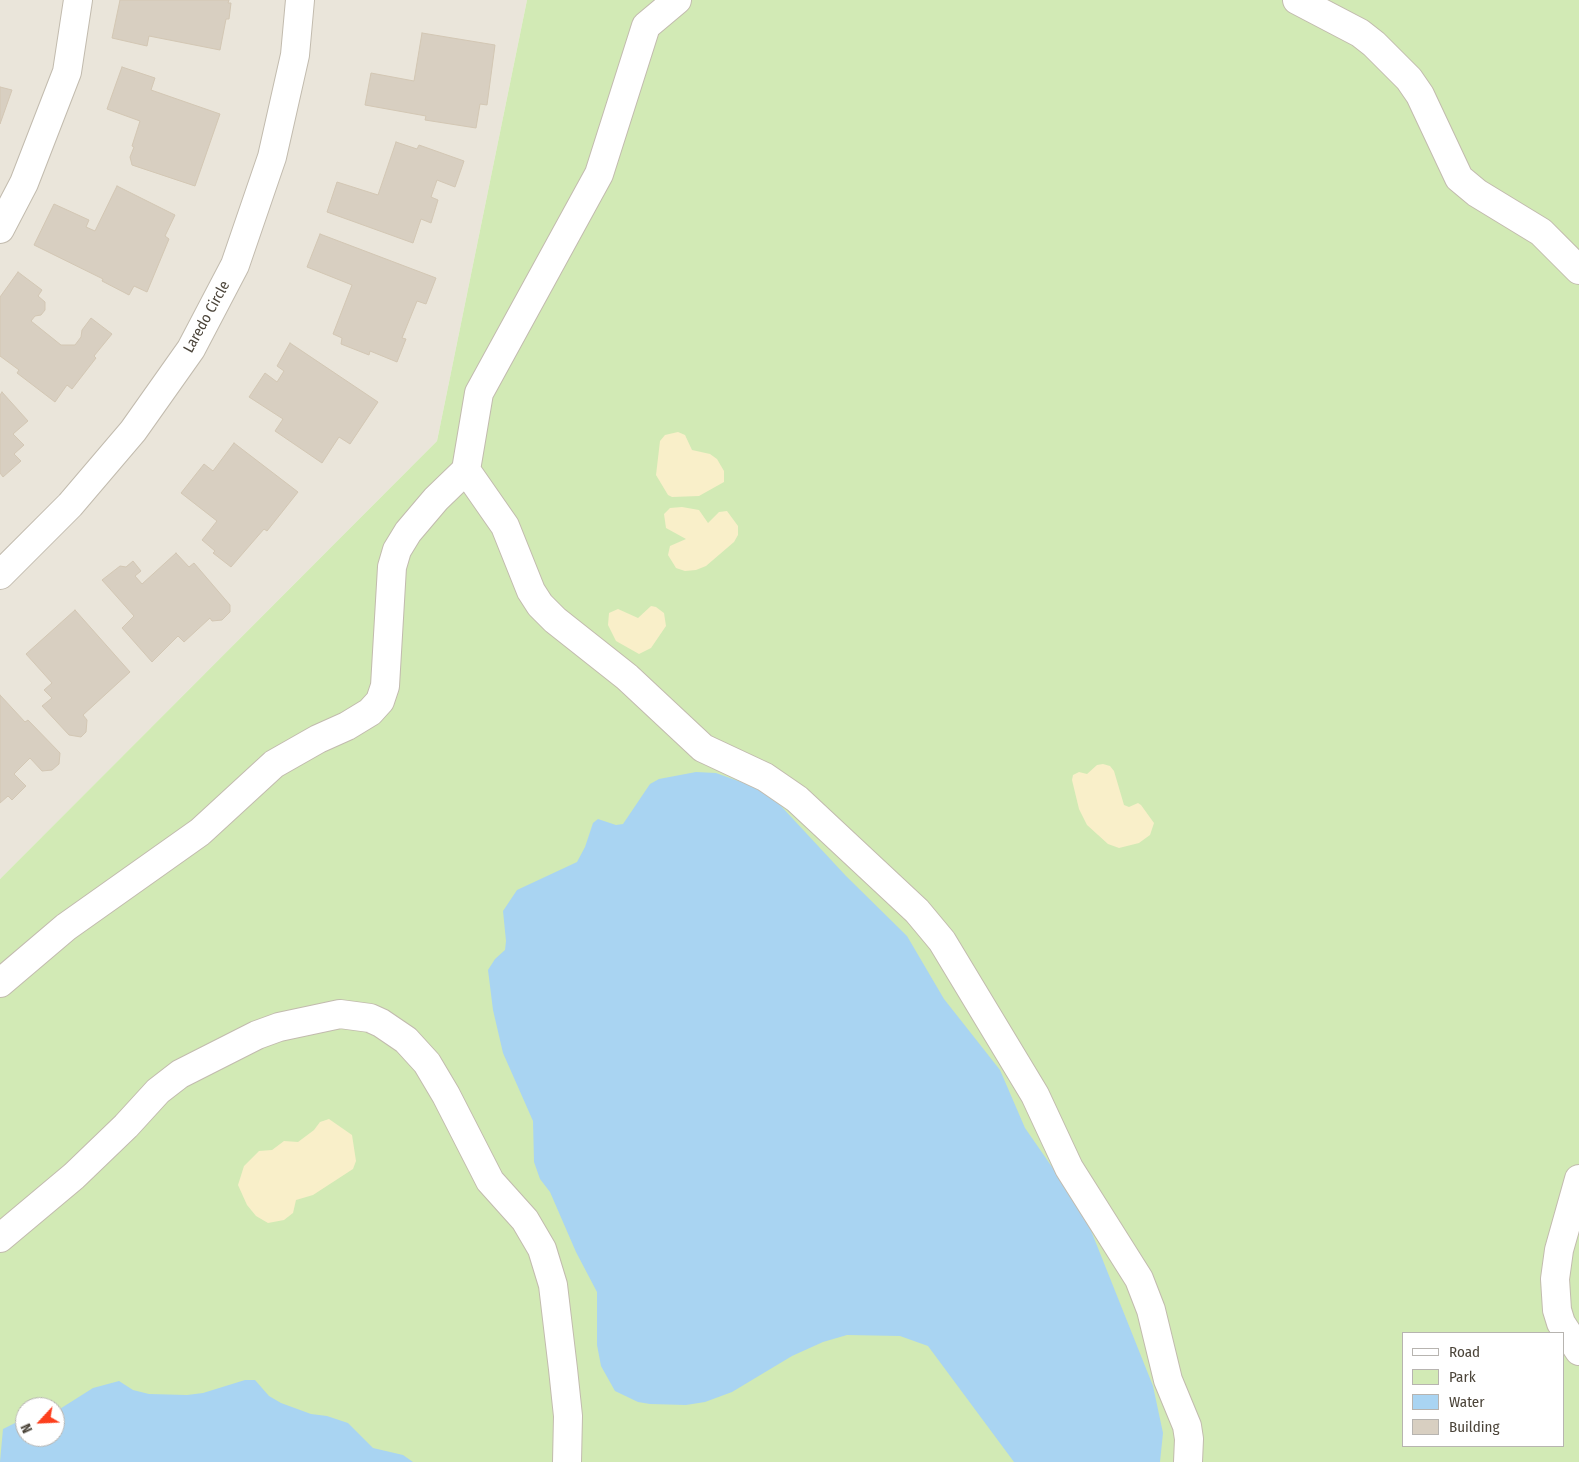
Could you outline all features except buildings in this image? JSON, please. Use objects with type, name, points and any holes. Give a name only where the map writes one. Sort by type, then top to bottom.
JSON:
[{"type":"street","points":[[0,229],[24,183],[67,72],[78,0]]},
{"type":"street","name":"Laredo Circle","points":[[0,575],[70,504],[133,431],[191,348],[235,265],[272,157],[295,55],[300,0]]},
{"type":"street","points":[[0,983],[66,927],[200,832],[274,764],[310,743],[347,726],[375,707],[380,701],[385,686],[392,567],[397,550],[408,532],[436,498],[466,470],[479,393],[599,174],[646,26],[677,0]]},
{"type":"street","points":[[1297,0],[1360,33],[1374,44],[1409,79],[1420,95],[1459,178],[1477,193],[1541,232],[1579,270]]},
{"type":"street","points":[[466,470],[505,526],[531,591],[540,605],[555,620],[627,677],[703,748],[765,777],[797,799],[917,911],[942,941],[1035,1095],[1077,1182],[1139,1279],[1151,1310],[1168,1380],[1186,1426],[1189,1440],[1188,1462]]},
{"type":"street","points":[[0,1238],[74,1176],[126,1126],[158,1091],[180,1074],[258,1035],[279,1027],[340,1014],[370,1018],[406,1040],[427,1063],[442,1087],[490,1181],[524,1220],[542,1249],[553,1285],[563,1369],[568,1416],[567,1462]]},
{"type":"street","points":[[1579,1179],[1560,1243],[1555,1279],[1557,1310],[1561,1323],[1579,1351]]},
{"type":"shaded area","points":[[0,0],[527,0],[437,441],[0,879]]},
{"type":"green space","points":[[527,0],[1579,0],[1579,1462],[0,1462],[0,879],[437,441]]},
{"type":"sand","points":[[678,432],[685,435],[692,450],[710,454],[717,459],[724,471],[724,482],[699,496],[672,497],[668,495],[656,475],[660,441],[665,435]]},
{"type":"sand","points":[[682,507],[699,510],[708,523],[719,512],[727,511],[738,526],[738,535],[734,542],[706,566],[696,570],[685,571],[676,568],[668,555],[670,546],[686,539],[666,528],[664,514],[670,508]]},
{"type":"sand","points":[[651,606],[664,613],[666,626],[651,648],[639,654],[616,641],[608,625],[609,613],[618,609],[638,618]]},
{"type":"sand","points":[[1097,765],[1110,766],[1114,771],[1124,805],[1129,807],[1138,803],[1154,823],[1150,835],[1139,843],[1119,848],[1108,844],[1087,825],[1079,809],[1072,780],[1073,775],[1079,772],[1087,774]]},
{"type":"sand","points":[[329,1119],[352,1135],[356,1161],[353,1169],[313,1195],[296,1200],[293,1213],[284,1220],[268,1223],[256,1216],[247,1205],[238,1185],[244,1166],[259,1151],[272,1150],[284,1141],[298,1142],[314,1130],[320,1122]]},
{"type":"water","points":[[696,772],[716,773],[758,788],[780,805],[846,876],[907,936],[944,999],[1000,1070],[1025,1128],[1084,1213],[1153,1386],[1163,1433],[1160,1462],[1014,1462],[928,1346],[900,1336],[847,1335],[823,1342],[792,1356],[732,1392],[705,1402],[686,1405],[650,1404],[638,1402],[615,1391],[601,1366],[597,1345],[597,1292],[576,1252],[550,1192],[540,1179],[534,1162],[533,1121],[503,1053],[493,1010],[488,970],[495,959],[505,950],[503,911],[517,890],[577,862],[585,847],[593,823],[598,819],[616,825],[623,824],[650,784],[659,779]]},
{"type":"water","points":[[245,1380],[255,1380],[269,1396],[281,1403],[311,1414],[327,1416],[348,1423],[373,1448],[403,1455],[413,1462],[0,1462],[3,1429],[15,1423],[15,1447],[65,1447],[65,1406],[93,1388],[119,1381],[133,1390],[149,1394],[187,1395],[203,1393]]}]
